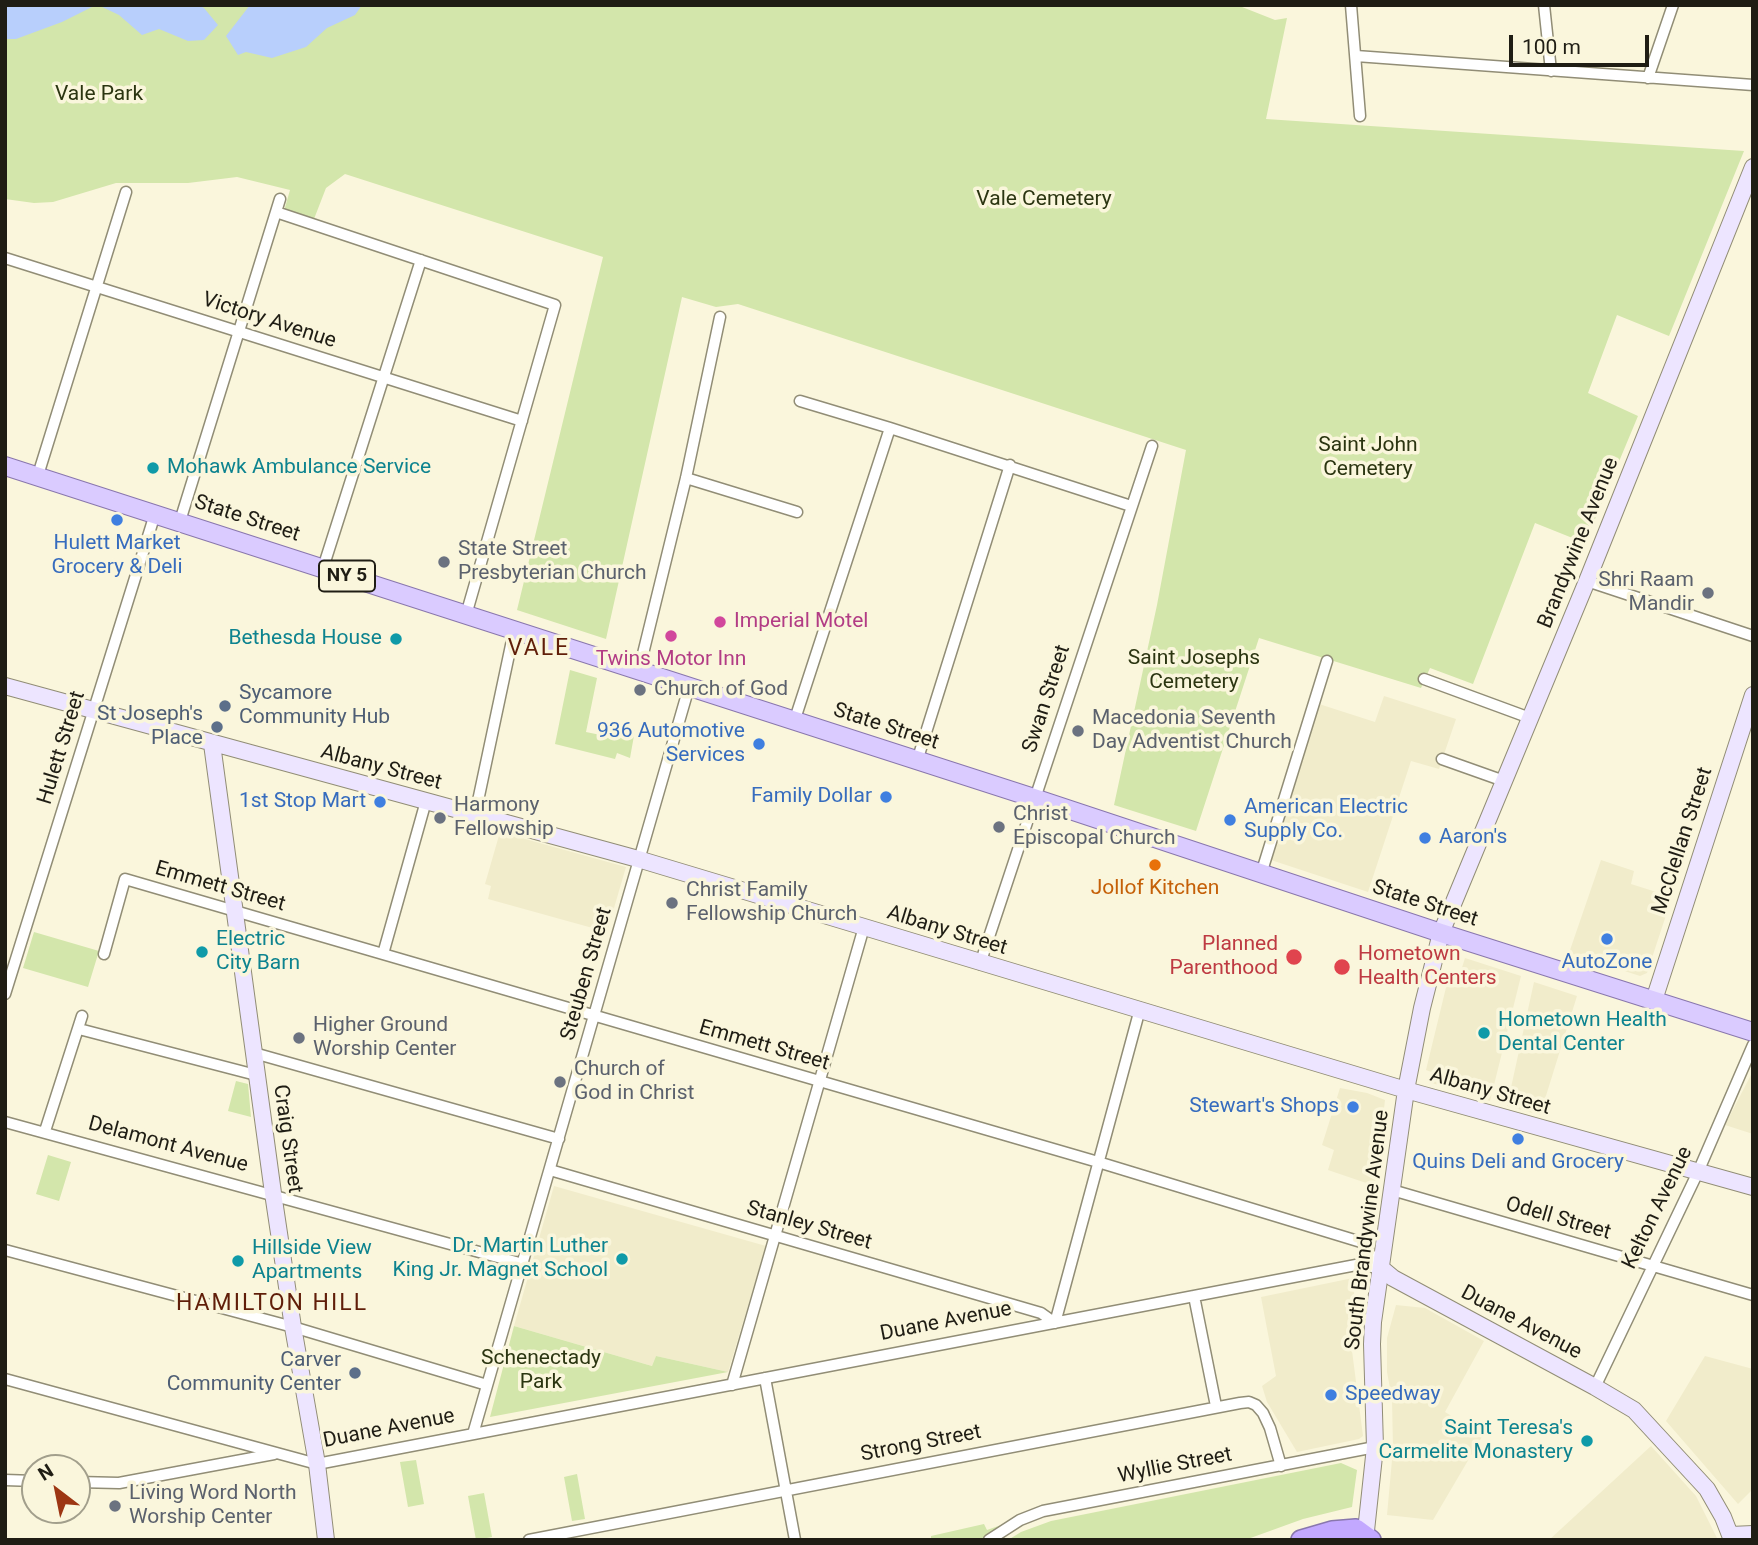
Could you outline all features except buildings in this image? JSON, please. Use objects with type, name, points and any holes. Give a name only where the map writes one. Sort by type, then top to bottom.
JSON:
[{"type":"highway","points":[[1301,1540],[1344,1529],[1356,1529],[1368,1538]]},
{"type":"main road","name":"State Street","points":[[5,466],[1753,1032]]},
{"type":"street","points":[[1351,5],[1360,116]]},
{"type":"street","points":[[1545,5],[1551,71]]},
{"type":"street","points":[[1648,78],[1673,5]]},
{"type":"street","points":[[1356,56],[1753,85]]},
{"type":"street","name":"Brandywine Avenue","points":[[1441,933],[1587,581],[1753,167]]},
{"type":"street","points":[[38,475],[126,192]]},
{"type":"street","points":[[180,521],[280,199]]},
{"type":"street","points":[[276,212],[555,305],[466,615]]},
{"type":"street","name":"Victory Avenue","points":[[5,258],[522,421]]},
{"type":"street","points":[[323,568],[421,260]]},
{"type":"street","points":[[639,670],[686,478],[720,317]]},
{"type":"street","points":[[800,401],[1010,465],[1131,506]]},
{"type":"street","points":[[794,722],[890,428]]},
{"type":"street","name":"Swan Street","points":[[980,964],[1152,446]]},
{"type":"street","points":[[917,761],[1010,465]]},
{"type":"street","points":[[686,478],[797,512]]},
{"type":"street","name":"Hulett Street","points":[[5,993],[155,513]]},
{"type":"street","points":[[1587,581],[1753,636]]},
{"type":"street","points":[[475,815],[514,631]]},
{"type":"street","points":[[1261,874],[1327,661]]},
{"type":"street","points":[[1423,679],[1530,718]]},
{"type":"street","name":"Albany Street","points":[[5,686],[638,859],[1406,1090],[1753,1187]]},
{"type":"street","name":"Steuben Street","points":[[473,1434],[690,687]]},
{"type":"street","name":"McClellan Street","points":[[1654,1000],[1753,695]]},
{"type":"street","name":"Craig Street","points":[[212,744],[273,1194],[317,1464],[326,1540]]},
{"type":"street","points":[[1441,759],[1504,781]]},
{"type":"street","points":[[383,954],[426,801]]},
{"type":"street","name":"Emmett Street","points":[[104,954],[125,879],[1361,1241],[1381,1268]]},
{"type":"street","points":[[732,1385],[864,927]]},
{"type":"street","name":"South Brandywine Avenue","points":[[1368,1538],[1376,1447],[1372,1344],[1381,1268],[1406,1090],[1422,1008],[1441,933]]},
{"type":"street","points":[[1055,1323],[1140,1009]]},
{"type":"street","points":[[46,1131],[82,1016]]},
{"type":"street","points":[[79,1029],[256,1075]]},
{"type":"street","name":"Kelton Avenue","points":[[1595,1387],[1698,1172],[1753,1045]]},
{"type":"street","points":[[254,1054],[559,1139]]},
{"type":"street","name":"Delamont Avenue","points":[[5,1122],[46,1131],[523,1264]]},
{"type":"street","name":"Stanley Street","points":[[550,1170],[1041,1313],[1055,1323]]},
{"type":"street","name":"Odell Street","points":[[1392,1190],[1753,1295]]},
{"type":"street","points":[[5,1251],[293,1327],[487,1385]]},
{"type":"street","name":"Duane Avenue","points":[[91,1482],[119,1483],[279,1453],[317,1464],[1356,1265],[1381,1268],[1393,1278],[1634,1410],[1690,1470],[1718,1507],[1732,1537]]},
{"type":"street","points":[[1194,1296],[1216,1406]]},
{"type":"street","points":[[765,1378],[795,1540]]},
{"type":"street","points":[[5,1379],[279,1453]]},
{"type":"street","name":"Strong Street","points":[[528,1540],[1216,1406],[1249,1402],[1256,1405],[1270,1428],[1281,1466]]},
{"type":"street","name":"Wyllie Street","points":[[989,1540],[1020,1520],[1043,1511],[1376,1447]]},
{"type":"street","points":[[1732,1537],[1753,1534]]},
{"type":"shaded area","points":[[1384,696],[1456,719],[1439,769],[1411,761],[1368,892],[1268,859],[1319,704],[1375,722]]},
{"type":"shaded area","points":[[500,832],[626,867],[607,932],[488,899],[491,886],[485,884]]},
{"type":"shaded area","points":[[1601,860],[1634,871],[1631,884],[1672,897],[1647,973],[1640,976],[1569,953]]},
{"type":"shaded area","points":[[1465,958],[1521,976],[1490,1101],[1432,1083],[1434,1073],[1426,1070],[1450,971],[1460,974]]},
{"type":"shaded area","points":[[1534,982],[1577,996],[1540,1115],[1507,1106]]},
{"type":"shaded area","points":[[1753,1071],[1753,1134],[1725,1125]]},
{"type":"shaded area","points":[[1340,1088],[1367,1093],[1385,1100],[1375,1186],[1328,1170],[1334,1150],[1322,1145]]},
{"type":"shaded area","points":[[554,1186],[766,1246],[728,1372],[656,1356],[652,1366],[514,1326]]},
{"type":"shaded area","points":[[1353,1278],[1355,1305],[1351,1343],[1363,1436],[1297,1452],[1267,1402],[1262,1386],[1276,1376],[1261,1297]]},
{"type":"shaded area","points":[[1396,1305],[1425,1308],[1484,1341],[1445,1412],[1483,1435],[1433,1520],[1387,1515],[1393,1449],[1387,1338]]},
{"type":"shaded area","points":[[1705,1356],[1753,1369],[1753,1489],[1738,1504],[1666,1421]]},
{"type":"shaded area","points":[[1651,1446],[1696,1496],[1718,1540],[1549,1540]]},
{"type":"green space","points":[[5,5],[1237,5],[1275,20],[1287,18],[1266,119],[1744,151],[1669,336],[1617,315],[1588,393],[1638,416],[1585,543],[1535,523],[1473,684],[1430,668],[1421,688],[1259,638],[1196,831],[1114,805],[1157,605],[1186,450],[738,304],[716,307],[682,297],[606,639],[517,610],[603,257],[345,174],[326,188],[314,219],[284,211],[290,190],[237,177],[188,183],[116,183],[53,202],[34,203],[5,199]]},
{"type":"green space","points":[[570,670],[597,678],[586,732],[615,738],[618,725],[635,730],[630,758],[617,753],[615,759],[555,744]]},
{"type":"green space","points":[[34,932],[99,951],[88,987],[23,968]]},
{"type":"green space","points":[[236,1081],[248,1084],[251,1117],[228,1111]]},
{"type":"green space","points":[[48,1155],[71,1162],[59,1201],[36,1194]]},
{"type":"green space","name":"Schenectady Park","points":[[514,1326],[652,1366],[656,1356],[728,1372],[490,1417]]},
{"type":"green space","points":[[416,1460],[424,1504],[408,1507],[400,1462]]},
{"type":"green space","points":[[1341,1463],[1357,1470],[1352,1507],[1303,1519],[1245,1540],[1008,1540],[1051,1521]]},
{"type":"green space","points":[[577,1474],[585,1519],[572,1521],[564,1477]]},
{"type":"green space","points":[[484,1493],[492,1537],[476,1540],[468,1496]]},
{"type":"green space","points":[[1007,1523],[981,1540],[931,1540],[931,1536],[984,1524],[987,1530]]},
{"type":"water","points":[[5,5],[96,5],[62,22],[16,39],[5,39]]},
{"type":"water","points":[[98,5],[198,5],[204,8],[218,25],[204,40],[188,41],[159,29],[142,35],[119,15]]},
{"type":"water","points":[[250,5],[362,5],[355,15],[327,28],[306,47],[272,58],[246,52],[238,55],[226,36]]},
{"type":"place","name":"Mohawk Ambulance Service","points":[[153,468]]},
{"type":"place","name":"Hulett Market Grocery & Deli","points":[[117,520]]},
{"type":"place","name":"State Street Presbyterian Church","points":[[444,562]]},
{"type":"place","name":"Shri Raam Mandir","points":[[1708,593]]},
{"type":"place","name":"Imperial Motel","points":[[720,622]]},
{"type":"place","name":"Twins Motor Inn","points":[[671,636]]},
{"type":"place","name":"Bethesda House","points":[[396,639]]},
{"type":"place","name":"Church of God","points":[[640,690]]},
{"type":"place","name":"Sycamore Community Hub","points":[[225,706]]},
{"type":"place","name":"St Joseph's Place","points":[[217,727]]},
{"type":"place","name":"Macedonia Seventh Day Adventist Church","points":[[1078,731]]},
{"type":"place","name":"936 Automotive Services","points":[[759,744]]},
{"type":"place","name":"Family Dollar","points":[[886,797]]},
{"type":"place","name":"1st Stop Mart","points":[[380,802]]},
{"type":"place","name":"Harmony Fellowship","points":[[440,818]]},
{"type":"place","name":"American Electric Supply Co.","points":[[1230,820]]},
{"type":"place","name":"Christ Episcopal Church","points":[[999,827]]},
{"type":"place","name":"Aaron's","points":[[1425,838]]},
{"type":"place","name":"Jollof Kitchen","points":[[1155,865]]},
{"type":"place","name":"Christ Family Fellowship Church","points":[[672,903]]},
{"type":"place","name":"AutoZone","points":[[1607,939]]},
{"type":"place","name":"Electric City Barn","points":[[202,952]]},
{"type":"place","name":"Planned Parenthood","points":[[1294,957]]},
{"type":"place","name":"Hometown Health Centers","points":[[1342,967]]},
{"type":"place","name":"Hometown Health Dental Center","points":[[1484,1033]]},
{"type":"place","name":"Higher Ground Worship Center","points":[[299,1038]]},
{"type":"place","name":"Church of God in Christ","points":[[560,1082]]},
{"type":"place","name":"Stewart's Shops","points":[[1353,1107]]},
{"type":"place","name":"Quins Deli and Grocery","points":[[1518,1139]]},
{"type":"place","name":"Dr. Martin Luther King Jr. Magnet School","points":[[622,1259]]},
{"type":"place","name":"Hillside View Apartments","points":[[238,1261]]},
{"type":"place","name":"Carver Community Center","points":[[355,1373]]},
{"type":"place","name":"Speedway","points":[[1331,1395]]},
{"type":"place","name":"Saint Teresa's Carmelite Monastery","points":[[1587,1441]]},
{"type":"place","name":"Living Word North Worship Center","points":[[115,1506]]},
{"type":"district","name":"VALE","points":[[539,649]]},
{"type":"district","name":"HAMILTON HILL","points":[[272,1304]]},
{"type":"park label","name":"Vale Park","points":[[99,95]]},
{"type":"park label","name":"Vale Cemetery","points":[[1044,200]]},
{"type":"park label","name":"Saint John Cemetery","points":[[1368,458]]},
{"type":"park label","name":"Saint Josephs Cemetery","points":[[1194,671]]}]
